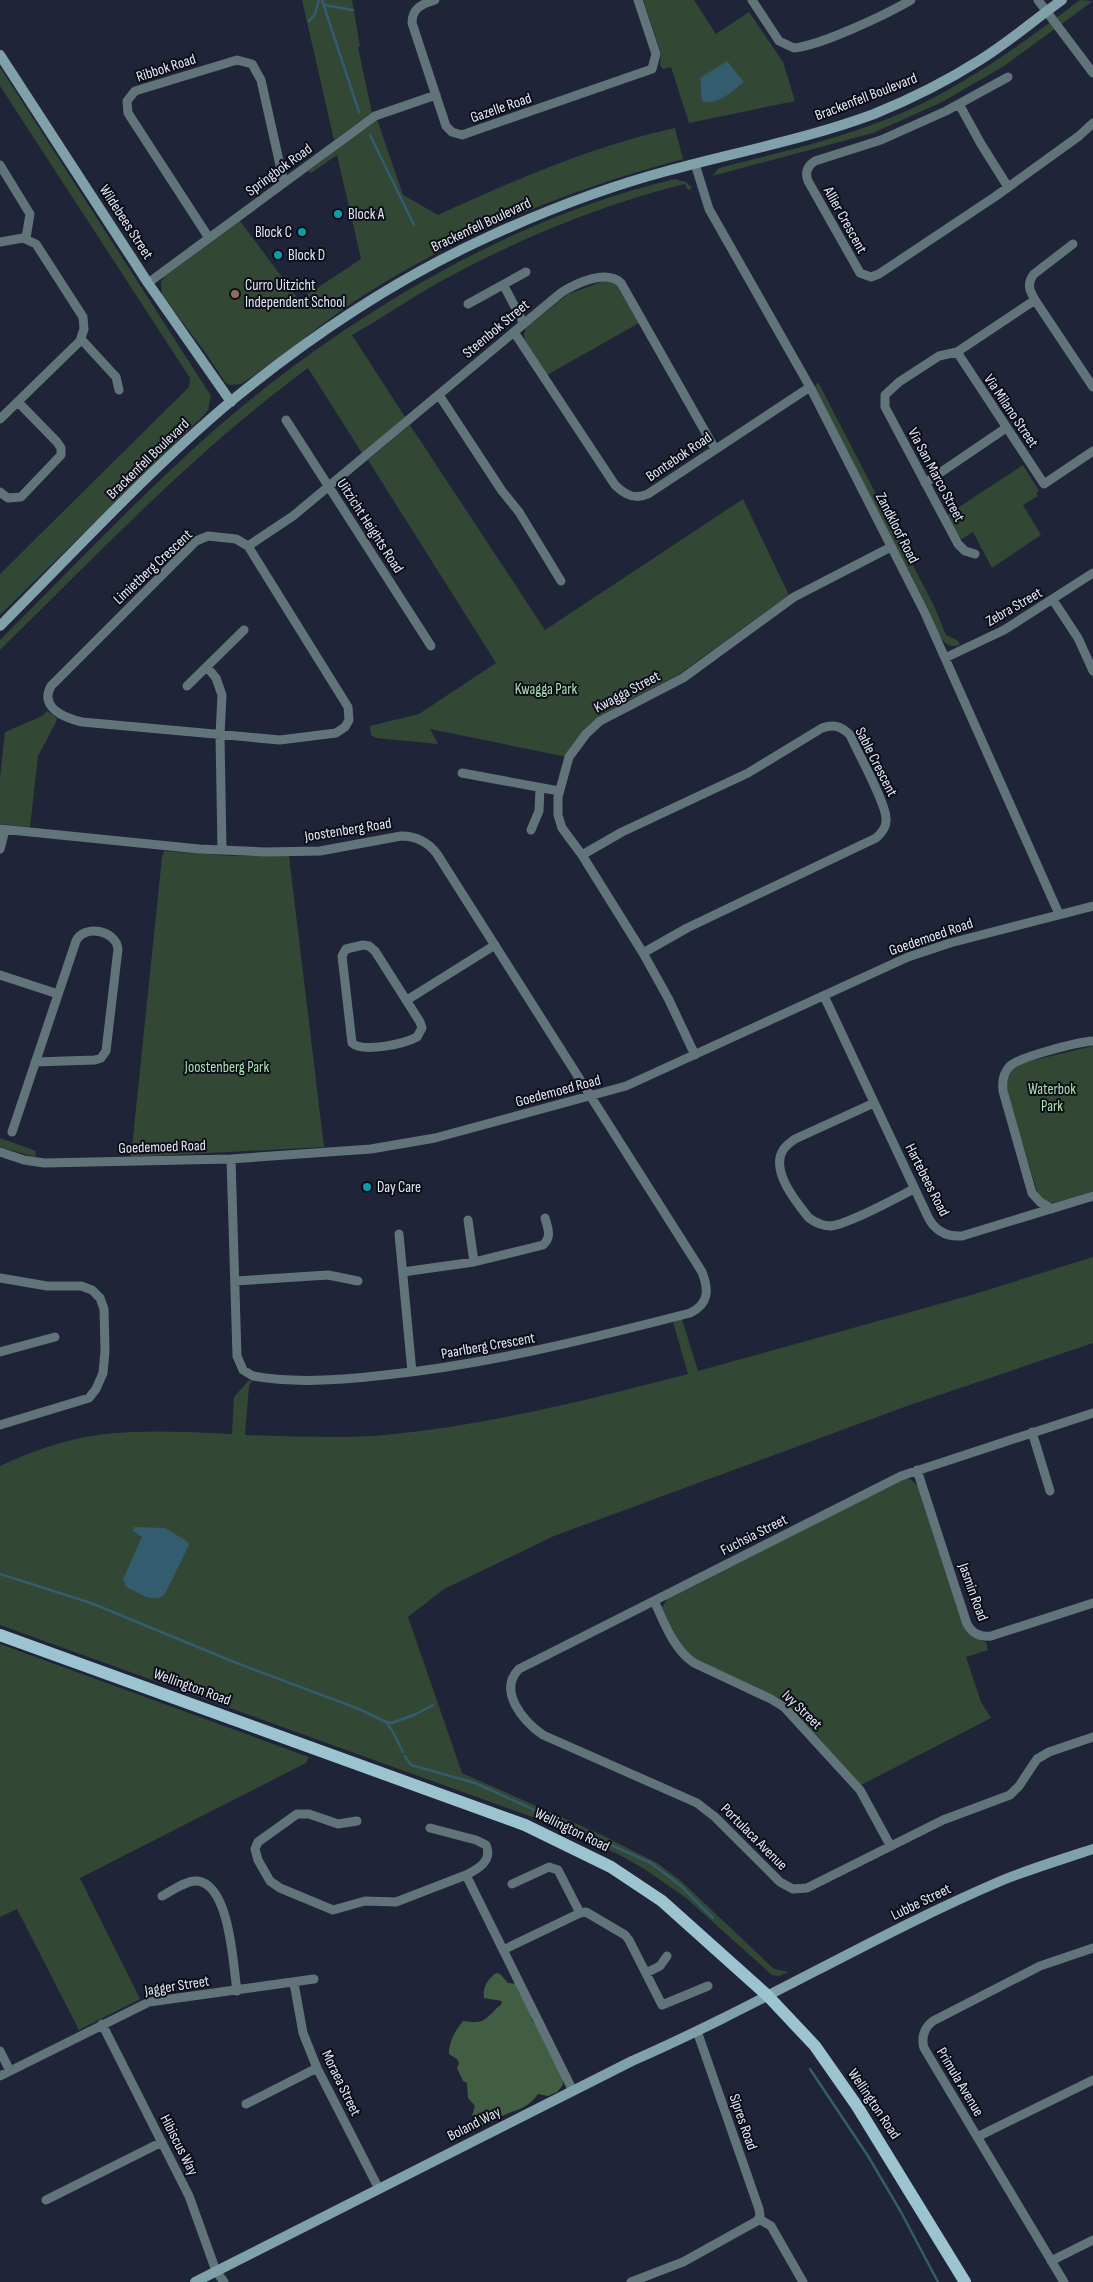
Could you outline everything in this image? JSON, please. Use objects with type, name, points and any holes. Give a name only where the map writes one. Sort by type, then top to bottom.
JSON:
[{"type":"main road","name":"Wellington Road","points":[[0,1635],[434,1791],[551,1836],[611,1867],[662,1901],[768,1996],[815,2046],[858,2106],[965,2282]]},
{"type":"street","name":"Gazelle Road","points":[[435,0],[419,6],[412,19],[446,126],[452,132],[462,135],[648,71],[654,65],[656,54],[638,0]]},
{"type":"street","points":[[752,0],[780,41],[794,48],[832,36],[889,12],[911,0]]},
{"type":"street","points":[[1038,0],[1093,73]]},
{"type":"street","name":"Brackenfell Boulevard","points":[[0,626],[162,465],[230,402],[355,310],[460,250],[573,202],[651,175],[834,128],[896,104],[946,80],[982,59],[1062,0]]},
{"type":"street","name":"Wildebees Street","points":[[0,55],[148,283],[230,402]]},
{"type":"street","name":"Ribbok Road","points":[[209,238],[128,113],[128,101],[135,91],[237,60],[252,64],[261,80],[284,183]]},
{"type":"street","name":"Allier Crescent","points":[[1008,78],[959,104],[881,140],[815,161],[808,168],[808,182],[858,271],[867,276],[875,276],[1008,187],[1079,136],[1093,123]]},
{"type":"street","name":"Springbok Road","points":[[148,283],[375,116],[436,95]]},
{"type":"street","points":[[959,104],[1008,187]]},
{"type":"street","name":"Allier Crescent","points":[[1079,136],[1093,130]]},
{"type":"street","name":"Zandkloof Road","points":[[695,164],[709,209],[810,387],[945,658],[1059,914]]},
{"type":"street","points":[[0,165],[30,214],[26,238]]},
{"type":"street","points":[[0,242],[26,238],[38,247],[83,317],[84,329],[80,339],[0,420]]},
{"type":"street","points":[[1072,244],[1030,280],[1029,286],[1035,300],[1093,387]]},
{"type":"street","points":[[468,304],[504,286],[526,272]]},
{"type":"street","name":"Steenbok Street","points":[[248,546],[293,516],[514,332],[570,288],[605,276],[618,280],[715,449]]},
{"type":"street","points":[[504,286],[524,324]]},
{"type":"street","points":[[957,352],[1035,300]]},
{"type":"street","name":"Bontebok Road","points":[[514,332],[612,480],[625,494],[637,497],[648,494],[810,387]]},
{"type":"street","points":[[80,339],[116,377],[118,390]]},
{"type":"street","name":"Via San Marco Street","points":[[957,352],[939,356],[888,390],[884,399],[885,408],[958,544],[965,550],[975,554]]},
{"type":"street","name":"Via Milano Street","points":[[957,352],[1044,484],[1093,451]]},
{"type":"street","points":[[439,395],[502,491],[519,512],[561,581]]},
{"type":"street","points":[[0,492],[8,498],[21,497],[61,455],[61,448],[57,442],[18,402]]},
{"type":"street","name":"Uitzicht Heights Road","points":[[286,420],[431,646]]},
{"type":"street","points":[[925,482],[1006,428]]},
{"type":"street","name":"Limietberg Crescent","points":[[212,536],[236,539],[248,546],[348,707],[350,716],[345,727],[336,733],[280,740],[220,735],[78,721],[54,710],[49,703],[48,694],[51,686],[196,541],[212,536]]},
{"type":"street","name":"Kwagga Street","points":[[695,1055],[668,998],[643,953],[582,855],[562,828],[558,815],[560,790],[569,757],[586,734],[600,721],[683,678],[794,596],[891,547]]},
{"type":"street","name":"Zebra Street","points":[[945,658],[1004,630],[1093,573]]},
{"type":"street","points":[[1053,600],[1078,638],[1093,671]]},
{"type":"street","points":[[187,686],[244,630]]},
{"type":"street","points":[[206,667],[216,678],[222,695],[220,735],[222,850]]},
{"type":"street","name":"Sable Crescent","points":[[582,855],[622,832],[748,773],[822,728],[834,725],[845,729],[850,735],[884,809],[886,825],[883,832],[876,838],[686,928],[643,953]]},
{"type":"street","points":[[462,773],[560,790]]},
{"type":"street","points":[[531,830],[539,811],[540,788]]},
{"type":"street","points":[[0,849],[2,829]]},
{"type":"street","name":"Joostenberg Road","points":[[2,829],[222,850],[320,851],[394,837],[415,837],[427,843],[437,854],[590,1097]]},
{"type":"street","name":"Goedemoed Road","points":[[0,1152],[24,1160],[55,1164],[231,1159],[403,1145],[626,1086],[930,949],[1093,906]]},
{"type":"street","points":[[12,1132],[35,1062],[58,994],[80,934],[91,931],[107,933],[113,937],[118,949],[106,1052],[101,1058],[95,1060],[35,1062]]},
{"type":"street","points":[[362,945],[373,948],[406,1000],[421,1025],[421,1032],[417,1037],[388,1046],[361,1048],[354,1045],[351,1038],[342,959],[344,951],[362,945]]},
{"type":"street","points":[[406,1000],[495,945]]},
{"type":"street","points":[[0,975],[58,994]]},
{"type":"street","name":"Hartebees Road","points":[[824,996],[914,1189],[931,1223],[940,1232],[954,1236],[973,1233],[1093,1196]]},
{"type":"street","points":[[1052,1209],[1040,1202],[1032,1193],[1003,1092],[1005,1074],[1010,1065],[1019,1060],[1093,1041]]},
{"type":"street","name":"Paarlberg Crescent","points":[[231,1159],[238,1361],[243,1370],[256,1376],[322,1380],[412,1372],[485,1362],[558,1347],[690,1312],[703,1304],[707,1290],[702,1272],[590,1097]]},
{"type":"street","points":[[874,1103],[795,1139],[788,1144],[783,1149],[780,1163],[784,1179],[809,1218],[829,1226],[844,1222],[914,1189]]},
{"type":"street","points":[[403,1272],[474,1262],[543,1245],[548,1240],[549,1234],[545,1218]]},
{"type":"street","points":[[468,1220],[474,1262]]},
{"type":"street","points":[[399,1234],[412,1372]]},
{"type":"street","points":[[235,1282],[328,1275],[358,1281]]},
{"type":"street","points":[[0,1278],[47,1286],[81,1286],[96,1294],[104,1310],[105,1351],[102,1372],[93,1394],[87,1399],[0,1425]]},
{"type":"street","points":[[0,1352],[55,1337]]},
{"type":"street","name":"Fuchsia Street","points":[[510,1690],[510,1681],[518,1669],[865,1494],[917,1470],[1093,1413]]},
{"type":"street","points":[[1032,1432],[1050,1491]]},
{"type":"street","name":"Jasmin Road","points":[[917,1470],[967,1624],[974,1633],[979,1636],[991,1636],[1093,1603]]},
{"type":"street","name":"Ivy Street","points":[[654,1601],[678,1650],[685,1657],[771,1699],[789,1712],[860,1790],[890,1845]]},
{"type":"street","name":"Portulaca Avenue","points":[[510,1690],[522,1715],[532,1728],[543,1735],[708,1810],[770,1873],[793,1889],[807,1888],[943,1820],[1010,1795],[1019,1786],[1037,1759],[1049,1752],[1093,1738]]},
{"type":"street","points":[[358,1821],[338,1824],[309,1814],[297,1814],[258,1842],[255,1850],[262,1871],[270,1881],[280,1888],[333,1910],[364,1901],[396,1902],[466,1875],[484,1863],[488,1854],[486,1845],[476,1840],[430,1828]]},
{"type":"street","name":"Lubbe Street","points":[[768,1996],[989,1886],[1093,1849]]},
{"type":"street","points":[[512,1884],[549,1867],[554,1868],[558,1870],[580,1913]]},
{"type":"street","points":[[466,1875],[573,2091]]},
{"type":"street","points":[[162,1896],[195,1881],[204,1883],[212,1888],[224,1911],[237,1991]]},
{"type":"street","points":[[503,1950],[580,1913],[590,1913],[625,1935],[662,2005],[708,1986]]},
{"type":"street","name":"Primula Avenue","points":[[1064,2282],[924,2048],[923,2040],[927,2027],[933,2021],[1040,1966],[1093,1948]]},
{"type":"street","points":[[646,1973],[660,1966],[667,1956]]},
{"type":"street","name":"Jagger Street","points":[[0,2076],[149,2002],[314,1979]]},
{"type":"street","name":"Moraea Street","points":[[294,1983],[303,2033],[317,2068],[379,2189]]},
{"type":"street","name":"Boland Way","points":[[195,2282],[573,2091],[768,1996]]},
{"type":"street","name":"Hibiscus Way","points":[[102,2024],[194,2207],[216,2271],[224,2282]]},
{"type":"street","name":"Sipres Road","points":[[697,2031],[759,2208],[758,2220]]},
{"type":"street","points":[[0,2051],[10,2071]]},
{"type":"street","points":[[246,2104],[317,2068]]},
{"type":"street","points":[[978,2137],[1093,2080]]},
{"type":"street","points":[[46,2200],[162,2142]]},
{"type":"street","points":[[631,2282],[683,2262],[758,2220],[771,2226],[803,2282]]},
{"type":"street","points":[[1051,2261],[1093,2240]]},
{"type":"green space","points":[[302,0],[352,0],[360,46],[358,47],[372,113],[334,140]]},
{"type":"green space","points":[[643,0],[694,0],[716,34],[749,12],[783,62],[795,101],[689,123],[671,67],[663,69],[660,66],[661,53]]},
{"type":"green space","points":[[1080,0],[1093,1],[1004,66],[942,102],[873,133],[712,176],[719,168],[836,137],[882,121],[928,101],[995,61]]},
{"type":"green space","points":[[0,67],[211,396],[208,410],[203,416],[0,615],[0,574],[189,387],[190,378],[0,86]]},
{"type":"green space","points":[[377,119],[403,195],[438,215],[554,165],[644,135],[675,128],[683,159],[600,184],[559,199],[479,232],[440,251],[364,295],[241,384],[230,385],[225,382],[162,295],[161,282],[165,276],[240,221],[299,300],[361,259],[337,155],[311,173],[308,171]]},
{"type":"green space","points":[[675,179],[686,182],[692,188],[688,190],[685,184],[654,192],[593,212],[533,236],[447,278],[352,335],[405,417],[362,453],[308,368],[226,433],[187,468],[0,650],[0,640],[157,483],[211,433],[261,391],[314,351],[370,313],[429,278],[489,247],[551,219],[613,196]]},
{"type":"green space","points":[[607,280],[617,285],[639,323],[547,375],[525,341],[524,334],[526,328],[568,294]]},
{"type":"green space","points":[[818,382],[934,606],[946,635],[957,640],[960,645],[953,646],[947,644],[935,628],[928,608],[814,388]]},
{"type":"green space","name":"Kwagga Park","points":[[410,425],[545,630],[743,499],[789,595],[678,675],[599,716],[589,725],[567,757],[430,729],[438,744],[376,738],[371,735],[370,726],[419,714],[496,663],[368,460]]},
{"type":"green space","points":[[1023,465],[1039,491],[1036,493],[1038,496],[1023,505],[1041,535],[992,568],[973,532],[962,539],[957,538],[947,515]]},
{"type":"green space","points":[[47,711],[57,718],[38,756],[30,827],[0,824],[0,778],[5,732],[42,716]]},
{"type":"green space","name":"Joostenberg Park","points":[[164,851],[232,856],[289,856],[324,1147],[131,1157]]},
{"type":"green space","name":"Waterbok Park","points":[[1093,1046],[1093,1191],[1054,1203],[1046,1202],[1038,1194],[1006,1089],[1008,1080],[1012,1071],[1022,1063]]},
{"type":"green space","points":[[0,1138],[36,1151],[35,1157],[0,1147]]},
{"type":"green space","points":[[1093,1257],[1093,1343],[907,1406],[554,1536],[444,1589],[408,1617],[462,1773],[604,1836],[657,1863],[681,1881],[774,1969],[789,1972],[779,1976],[772,1975],[686,1898],[646,1870],[618,1854],[543,1821],[0,1625],[0,1466],[48,1447],[86,1437],[115,1433],[232,1434],[234,1397],[249,1380],[252,1381],[249,1386],[245,1435],[350,1437],[423,1431],[462,1425],[575,1402],[688,1374],[673,1322],[682,1319],[698,1371],[968,1296]]},
{"type":"green space","points":[[903,1479],[910,1479],[918,1486],[963,1625],[974,1638],[986,1642],[988,1650],[966,1657],[981,1702],[991,1718],[861,1785],[781,1699],[693,1659],[681,1647],[662,1607],[669,1597]]},
{"type":"green space","points":[[0,1644],[309,1757],[306,1763],[80,1878],[140,1999],[79,2030],[17,1909],[0,1917]]},
{"type":"green space","points":[[496,1973],[500,1974],[508,1983],[517,1984],[519,1993],[529,2004],[532,2020],[538,2028],[548,2051],[552,2053],[563,2080],[563,2085],[557,2092],[548,2096],[538,2094],[530,2103],[522,2108],[490,2123],[481,2125],[472,2116],[475,2106],[468,2098],[467,2083],[463,2081],[457,2068],[459,2063],[457,2059],[449,2054],[449,2049],[453,2036],[463,2021],[481,2021],[501,2004],[502,2001],[484,1998],[486,1984]]},
{"type":"water","points":[[727,61],[744,82],[719,100],[702,101],[700,78]]},
{"type":"water","points":[[134,1527],[165,1528],[188,1542],[189,1545],[165,1594],[161,1597],[151,1598],[126,1587],[123,1579],[142,1537],[133,1531]]},
{"type":"waterway","points":[[309,21],[315,14],[319,0]]},
{"type":"waterway","points":[[322,0],[359,112]]},
{"type":"waterway","points":[[324,5],[353,10]]},
{"type":"waterway","points":[[370,135],[414,225]]},
{"type":"waterway","points":[[0,1574],[91,1603],[234,1662],[359,1709],[386,1722],[392,1723],[433,1705]]},
{"type":"waterway","points":[[387,1723],[403,1752]]},
{"type":"waterway","points":[[405,1756],[411,1765],[475,1783],[651,1863],[680,1885],[713,1918]]},
{"type":"waterway","points":[[810,2069],[868,2156],[901,2212],[938,2282]]},
{"type":"place","name":"Block A","points":[[338,214]]},
{"type":"place","name":"Block C","points":[[302,232]]},
{"type":"place","name":"Block D","points":[[278,255]]},
{"type":"place","name":"Curro Uitzicht Independent School","points":[[235,294]]},
{"type":"place","name":"Day Care","points":[[367,1187]]}]
